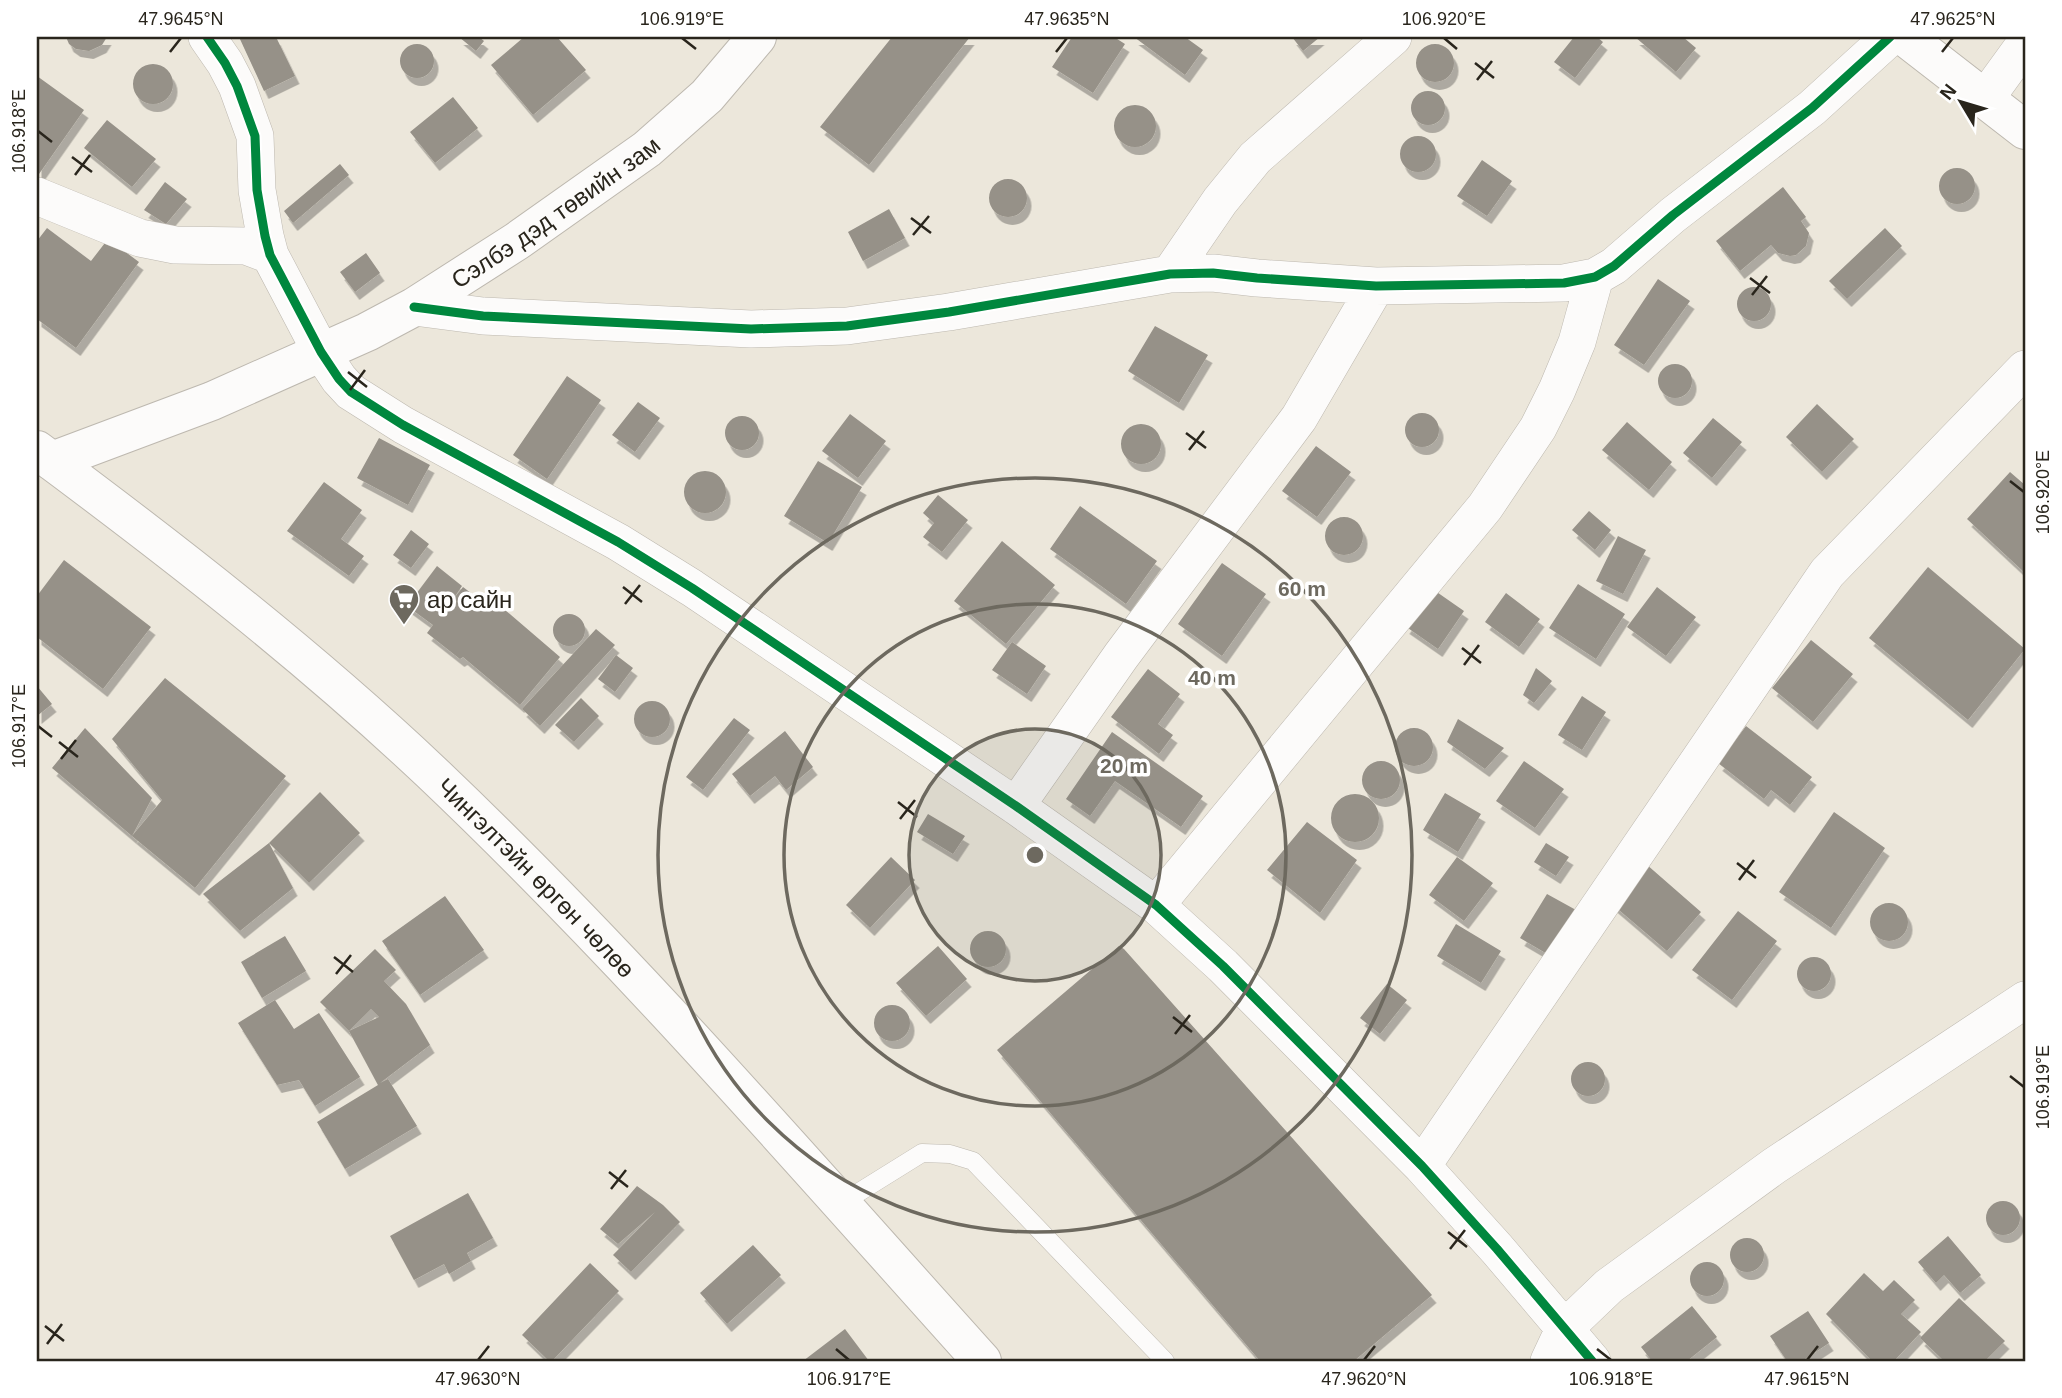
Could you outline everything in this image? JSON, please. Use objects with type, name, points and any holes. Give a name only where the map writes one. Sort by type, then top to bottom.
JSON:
[{"type":"main road","points":[[1905,37],[2025,130]]},
{"type":"main road","name":"Сэлбэ дэд төвийн зам","points":[[45,456],[212,401],[367,332],[414,307],[517,241],[647,149],[707,96],[747,41]]},
{"type":"main road","name":"Чингэлтэйн өргөн чөлөө","points":[[45,456],[196,570],[280,639],[430,771],[551,890],[982,1361]]},
{"type":"street","points":[[207,37],[237,86],[255,136],[257,190],[270,255],[321,352],[339,379],[351,391],[414,432],[618,542],[692,588],[1016,806],[1156,905],[1223,965],[1422,1166],[1497,1249],[1556,1345],[1592,1361]]},
{"type":"street","points":[[1170,274],[1220,201],[1255,158],[1392,37]]},
{"type":"street","points":[[414,307],[483,316],[751,329],[848,326],[949,312],[1170,274],[1213,273],[1376,286],[1564,283],[1595,277],[1614,266],[1673,215],[1812,108],[1890,37]]},
{"type":"street","points":[[1985,99],[2025,44]]},
{"type":"street","points":[[37,196],[140,238],[175,245],[246,246],[270,255]]},
{"type":"street","points":[[1156,905],[1485,507],[1538,428],[1557,390],[1577,342],[1595,277]]},
{"type":"street","points":[[1016,806],[1121,656],[1298,418],[1376,286]]},
{"type":"street","points":[[1422,1166],[1827,573],[2025,369]]},
{"type":"street","points":[[1556,1345],[1609,1286],[1774,1166],[2025,1000]]},
{"type":"lane","points":[[841,1204],[922,1153],[950,1154],[973,1161],[1166,1361]]},
{"type":"building","points":[[66,37],[107,37],[102,45],[89,51],[76,49],[69,44]]},
{"type":"building","points":[[239,37],[276,37],[295,76],[264,91]]},
{"type":"building","points":[[459,37],[479,37],[484,41],[476,51]]},
{"type":"building","points":[[524,37],[557,37],[586,70],[533,115],[491,65]]},
{"type":"building","points":[[892,37],[970,37],[869,165],[820,127]]},
{"type":"building","points":[[1072,37],[1114,37],[1125,44],[1093,93],[1052,67]]},
{"type":"building","points":[[1134,37],[1185,37],[1203,50],[1185,75]]},
{"type":"building","points":[[1292,37],[1320,37],[1303,51]]},
{"type":"building","points":[[1574,37],[1597,37],[1603,42],[1575,78],[1554,62]]},
{"type":"building","points":[[1635,37],[1683,37],[1696,48],[1676,72]]},
{"type":"building","points":[[417,44],[429,49],[434,61],[429,73],[417,78],[405,73],[400,61],[405,49]]},
{"type":"building","points":[[1435,44],[1449,49],[1454,63],[1449,77],[1435,82],[1421,77],[1416,63],[1421,49]]},
{"type":"building","points":[[153,64],[167,70],[173,84],[167,98],[153,104],[139,98],[133,84],[139,70]]},
{"type":"building","points":[[37,76],[84,110],[39,174],[37,172]]},
{"type":"building","points":[[1428,91],[1440,96],[1445,108],[1440,120],[1428,125],[1416,120],[1411,108],[1416,96]]},
{"type":"building","points":[[453,97],[478,128],[435,163],[410,132]]},
{"type":"building","points":[[1135,105],[1150,111],[1156,126],[1150,141],[1135,147],[1120,141],[1114,126],[1120,111]]},
{"type":"building","points":[[107,120],[156,159],[132,187],[84,148]]},
{"type":"building","points":[[1418,136],[1431,141],[1436,154],[1431,167],[1418,172],[1405,167],[1400,154],[1405,141]]},
{"type":"building","points":[[1482,160],[1512,181],[1487,216],[1457,196]]},
{"type":"building","points":[[340,164],[349,175],[293,223],[284,211]]},
{"type":"building","points":[[1957,168],[1970,173],[1975,186],[1970,199],[1957,204],[1944,199],[1939,186],[1944,173]]},
{"type":"building","points":[[1008,179],[1021,185],[1027,198],[1021,211],[1008,217],[995,211],[989,198],[995,185]]},
{"type":"building","points":[[165,182],[187,199],[166,224],[144,210]]},
{"type":"building","points":[[1783,187],[1806,217],[1801,221],[1809,233],[1806,246],[1796,255],[1790,256],[1778,253],[1771,245],[1740,271],[1716,241]]},
{"type":"building","points":[[889,209],[905,238],[863,261],[848,232]]},
{"type":"building","points":[[47,228],[91,261],[108,239],[139,262],[76,348],[37,319],[37,241]]},
{"type":"building","points":[[1885,228],[1902,246],[1847,299],[1829,281]]},
{"type":"building","points":[[366,253],[380,273],[355,292],[340,272]]},
{"type":"building","points":[[1658,279],[1690,301],[1644,365],[1614,345]]},
{"type":"building","points":[[1754,287],[1766,292],[1771,304],[1766,316],[1754,321],[1742,316],[1737,304],[1742,292]]},
{"type":"building","points":[[1155,326],[1208,355],[1179,403],[1128,371]]},
{"type":"building","points":[[1675,364],[1687,369],[1692,381],[1687,393],[1675,398],[1663,393],[1658,381],[1663,369]]},
{"type":"building","points":[[567,376],[601,400],[547,479],[513,455]]},
{"type":"building","points":[[638,402],[660,418],[635,452],[612,435]]},
{"type":"building","points":[[1817,404],[1854,439],[1822,472],[1786,437]]},
{"type":"building","points":[[1422,413],[1434,418],[1439,430],[1434,442],[1422,447],[1410,442],[1405,430],[1410,418]]},
{"type":"building","points":[[850,414],[886,441],[858,478],[822,451]]},
{"type":"building","points":[[742,416],[754,421],[759,433],[754,445],[742,450],[730,445],[725,433],[730,421]]},
{"type":"building","points":[[1713,418],[1742,442],[1712,478],[1683,453]]},
{"type":"building","points":[[1627,422],[1672,462],[1649,490],[1602,450]]},
{"type":"building","points":[[1141,424],[1149,425],[1155,430],[1160,436],[1160,452],[1155,458],[1149,463],[1141,464],[1133,463],[1127,458],[1122,452],[1121,444],[1122,436],[1127,430],[1133,425]]},
{"type":"building","points":[[379,438],[430,465],[408,505],[357,478]]},
{"type":"building","points":[[1316,446],[1351,472],[1317,517],[1282,491]]},
{"type":"building","points":[[818,461],[862,487],[828,543],[784,516]]},
{"type":"building","points":[[705,471],[720,477],[726,492],[720,507],[705,513],[690,507],[684,492],[690,477]]},
{"type":"building","points":[[2010,472],[2025,485],[2025,573],[1967,519]]},
{"type":"building","points":[[324,482],[362,510],[341,539],[364,556],[349,576],[287,531]]},
{"type":"building","points":[[938,495],[968,520],[942,552],[923,537],[934,523],[923,513]]},
{"type":"building","points":[[1080,506],[1157,561],[1126,604],[1050,549]]},
{"type":"building","points":[[1589,511],[1611,530],[1595,550],[1572,530]]},
{"type":"building","points":[[1344,517],[1357,523],[1363,536],[1357,549],[1344,555],[1331,549],[1325,536],[1331,523]]},
{"type":"building","points":[[411,530],[429,544],[411,568],[393,555]]},
{"type":"building","points":[[1618,536],[1646,550],[1623,594],[1596,581]]},
{"type":"building","points":[[1002,541],[1055,585],[1006,644],[954,601]]},
{"type":"building","points":[[64,560],[151,627],[103,689],[37,637],[37,596]]},
{"type":"building","points":[[1222,563],[1266,594],[1222,656],[1178,624]]},
{"type":"building","points":[[437,566],[462,586],[451,602],[463,587],[492,609],[497,603],[560,657],[520,705],[463,657],[460,659],[427,633],[433,625],[407,606]]},
{"type":"building","points":[[1928,567],[2025,649],[1968,720],[1869,638]]},
{"type":"building","points":[[1578,584],[1625,614],[1596,659],[1549,628]]},
{"type":"building","points":[[1657,587],[1696,617],[1666,656],[1627,627]]},
{"type":"building","points":[[1431,588],[1464,611],[1438,649],[1405,626]]},
{"type":"building","points":[[1506,593],[1540,619],[1519,647],[1485,622]]},
{"type":"building","points":[[569,614],[580,619],[585,630],[580,641],[569,646],[558,641],[553,630],[558,619]]},
{"type":"building","points":[[596,629],[615,645],[540,726],[522,709]]},
{"type":"building","points":[[1811,640],[1853,674],[1813,722],[1772,688]]},
{"type":"building","points":[[1012,642],[1046,666],[1027,694],[992,670]]},
{"type":"building","points":[[616,655],[633,668],[615,692],[598,679]]},
{"type":"building","points":[[1536,668],[1552,681],[1534,703],[1523,695]]},
{"type":"building","points":[[1148,669],[1180,694],[1158,724],[1173,735],[1159,754],[1111,717]]},
{"type":"building","points":[[165,678],[286,776],[195,888],[132,836],[162,800],[112,739]]},
{"type":"building","points":[[37,686],[52,704],[37,716]]},
{"type":"building","points":[[1582,696],[1606,712],[1582,750],[1558,735]]},
{"type":"building","points":[[581,698],[599,716],[574,742],[555,725]]},
{"type":"building","points":[[652,701],[665,706],[670,719],[665,732],[652,737],[639,732],[634,719],[639,706]]},
{"type":"building","points":[[734,718],[750,730],[703,790],[686,777]]},
{"type":"building","points":[[1458,719],[1504,748],[1485,769],[1447,742]]},
{"type":"building","points":[[1746,726],[1812,777],[1790,805],[1771,790],[1764,799],[1718,763]]},
{"type":"building","points":[[85,728],[152,798],[132,836],[52,768]]},
{"type":"building","points":[[1414,728],[1427,734],[1433,747],[1427,760],[1414,766],[1401,760],[1395,747],[1401,734]]},
{"type":"building","points":[[785,731],[813,767],[786,790],[775,776],[750,796],[732,774]]},
{"type":"building","points":[[1112,732],[1203,796],[1181,827],[1115,781],[1090,816],[1066,799]]},
{"type":"building","points":[[1381,761],[1394,767],[1400,780],[1394,793],[1381,799],[1368,793],[1362,780],[1368,767]]},
{"type":"building","points":[[1524,761],[1564,789],[1535,828],[1496,801]]},
{"type":"building","points":[[320,792],[360,833],[309,883],[269,843]]},
{"type":"building","points":[[1445,793],[1481,814],[1458,852],[1423,830]]},
{"type":"building","points":[[1355,794],[1372,801],[1379,818],[1372,835],[1355,842],[1338,835],[1331,818],[1338,801]]},
{"type":"building","points":[[1834,812],[1885,848],[1831,928],[1779,892]]},
{"type":"building","points":[[928,814],[965,836],[953,854],[917,832]]},
{"type":"building","points":[[1307,822],[1357,860],[1320,913],[1267,870]]},
{"type":"building","points":[[269,843],[293,888],[240,931],[203,894]]},
{"type":"building","points":[[1546,843],[1569,857],[1556,876],[1534,862]]},
{"type":"building","points":[[891,857],[915,880],[870,928],[846,905]]},
{"type":"building","points":[[1457,857],[1493,883],[1464,921],[1429,895]]},
{"type":"building","points":[[1646,864],[1701,912],[1667,951],[1612,904]]},
{"type":"building","points":[[1547,894],[1576,910],[1549,955],[1520,938]]},
{"type":"building","points":[[445,896],[484,950],[420,995],[382,941]]},
{"type":"building","points":[[1889,903],[1902,909],[1908,922],[1902,935],[1889,941],[1876,935],[1870,922],[1876,909]]},
{"type":"building","points":[[1738,911],[1777,941],[1732,1000],[1692,970]]},
{"type":"building","points":[[1456,924],[1501,951],[1481,983],[1437,956]]},
{"type":"building","points":[[988,931],[1001,936],[1006,949],[1001,962],[988,967],[975,962],[970,949],[975,936]]},
{"type":"building","points":[[285,936],[306,971],[262,998],[241,962]]},
{"type":"building","points":[[938,946],[967,979],[926,1016],[896,983]]},
{"type":"building","points":[[1119,946],[1432,1295],[1354,1361],[1260,1361],[997,1050]]},
{"type":"building","points":[[375,949],[396,970],[384,981],[406,1004],[430,1045],[380,1083],[388,1079],[417,1126],[345,1169],[317,1122],[378,1085],[349,1031],[320,1002]],"holes":[[[371,1009],[379,1017],[349,1031]]]},
{"type":"building","points":[[1814,957],[1826,962],[1831,974],[1826,986],[1814,991],[1802,986],[1797,974],[1802,962]]},
{"type":"building","points":[[1387,984],[1407,1000],[1380,1034],[1360,1018]]},
{"type":"building","points":[[275,1000],[294,1029],[319,1013],[360,1077],[315,1106],[299,1080],[277,1085],[238,1023]]},
{"type":"building","points":[[892,1005],[905,1010],[910,1023],[905,1036],[892,1041],[879,1036],[874,1023],[879,1010]]},
{"type":"building","points":[[1588,1062],[1600,1067],[1605,1079],[1600,1091],[1588,1096],[1576,1091],[1571,1079],[1576,1067]]},
{"type":"building","points":[[637,1186],[663,1205],[680,1222],[631,1272],[613,1255],[655,1212],[618,1244],[600,1229]]},
{"type":"building","points":[[468,1193],[493,1238],[467,1253],[471,1261],[449,1274],[444,1264],[414,1280],[390,1236]]},
{"type":"building","points":[[2003,1201],[2015,1206],[2020,1218],[2015,1230],[2003,1235],[1991,1230],[1986,1218],[1991,1206]]},
{"type":"building","points":[[1948,1236],[1981,1275],[1960,1293],[1944,1275],[1936,1283],[1918,1262]]},
{"type":"building","points":[[1747,1238],[1759,1243],[1764,1255],[1759,1267],[1747,1272],[1735,1267],[1730,1255],[1735,1243]]},
{"type":"building","points":[[753,1245],[781,1275],[727,1324],[700,1293]]},
{"type":"building","points":[[1707,1262],[1719,1267],[1724,1279],[1719,1291],[1707,1296],[1695,1291],[1690,1279],[1695,1267]]},
{"type":"building","points":[[590,1263],[619,1291],[552,1361],[549,1361],[522,1335]]},
{"type":"building","points":[[1864,1273],[1883,1291],[1894,1280],[1915,1300],[1901,1314],[1921,1332],[1894,1361],[1872,1361],[1826,1314]]},
{"type":"building","points":[[1959,1298],[2005,1341],[1985,1361],[1944,1361],[1920,1338]]},
{"type":"building","points":[[1692,1306],[1717,1337],[1687,1361],[1652,1361],[1641,1347]]},
{"type":"building","points":[[1808,1311],[1829,1343],[1802,1361],[1787,1361],[1770,1336]]},
{"type":"building","points":[[845,1329],[869,1361],[803,1361]]},
{"type":"cycle path","points":[[207,37],[237,86],[255,136],[257,190],[270,255],[321,352],[351,392],[403,425],[618,542],[692,588],[1016,806],[1156,905],[1223,966],[1422,1166],[1592,1361]]},
{"type":"cycle path","points":[[414,307],[483,316],[751,329],[847,326],[949,312],[1170,274],[1213,273],[1376,286],[1564,283],[1595,277],[1614,266],[1673,215],[1812,108],[1890,37]]},
{"type":"place","name":"ар сайн","points":[[404,626]]}]
